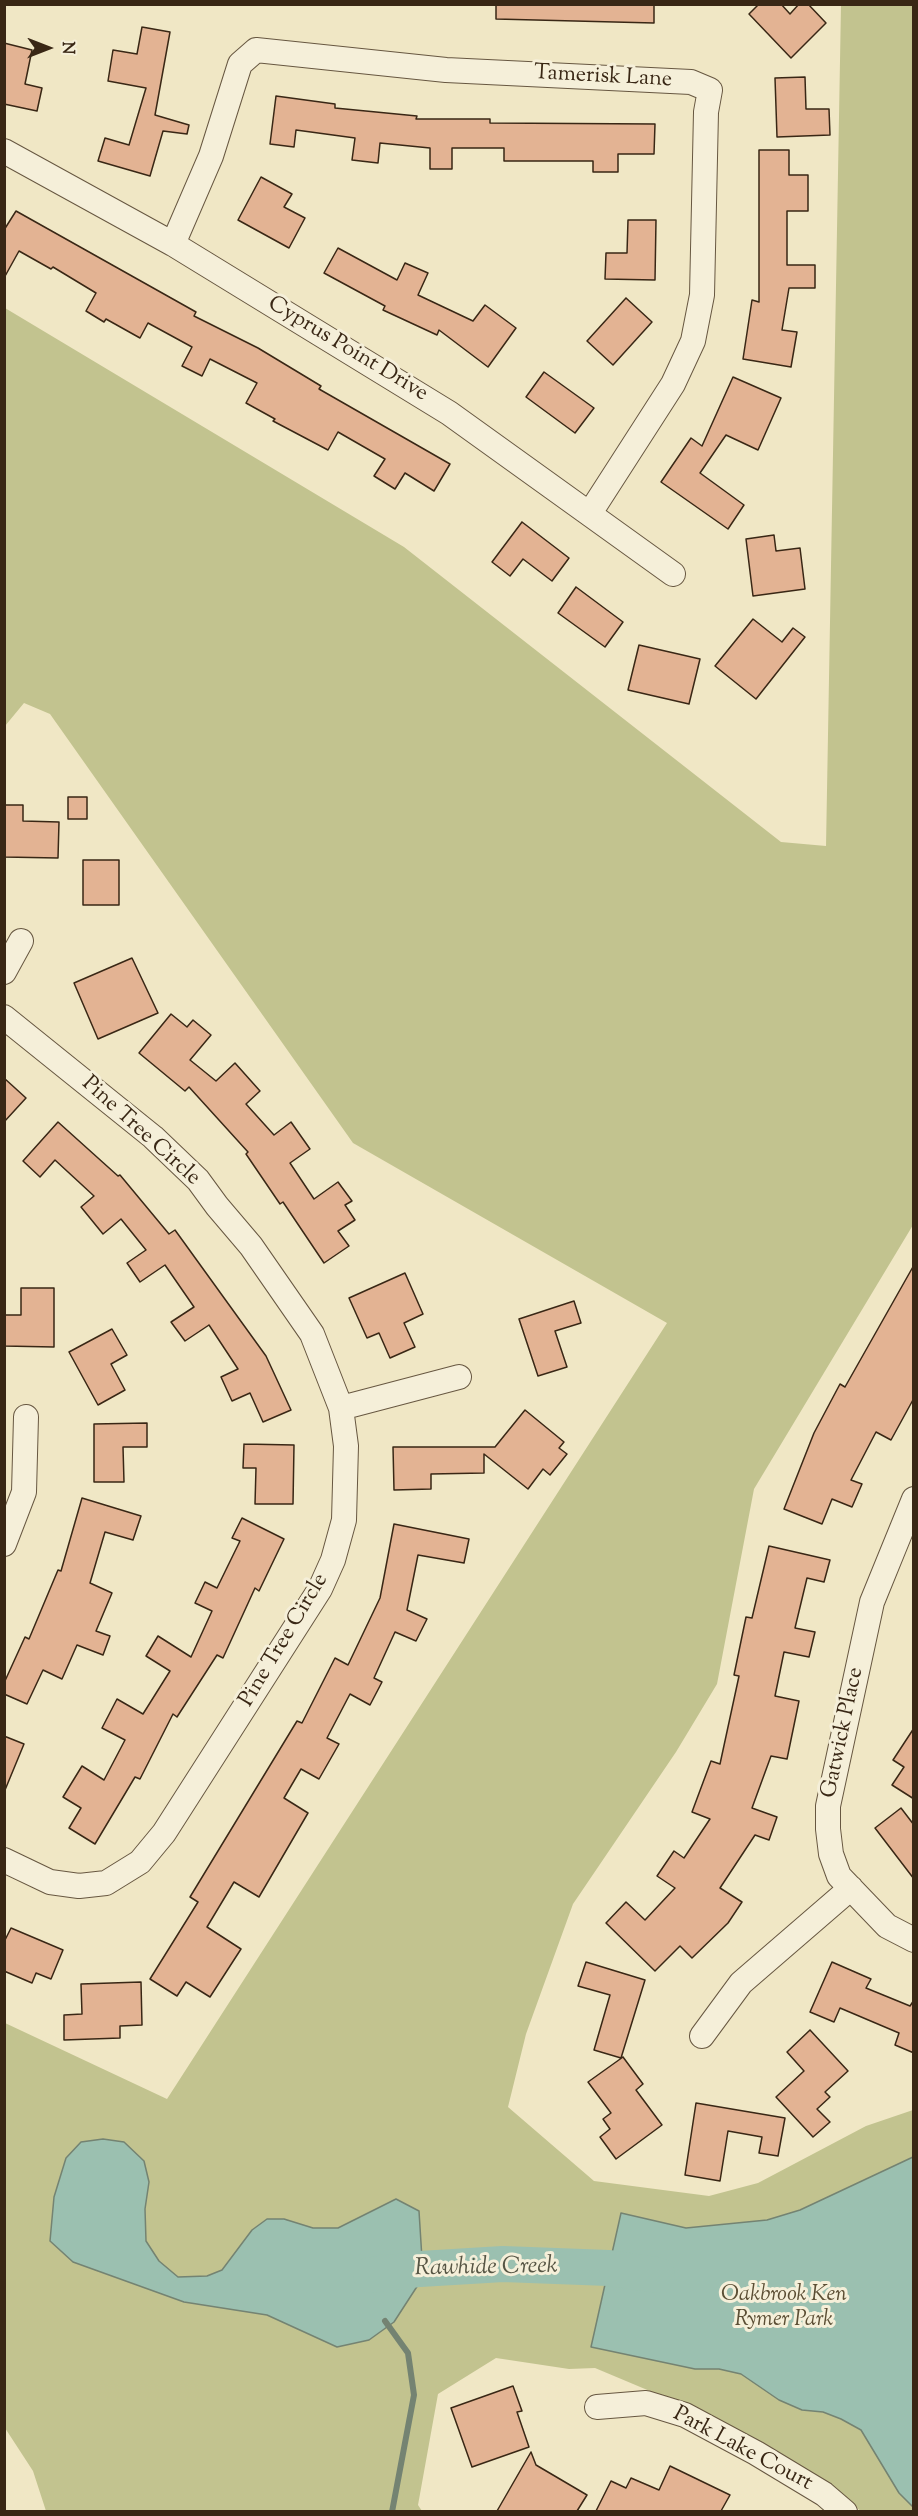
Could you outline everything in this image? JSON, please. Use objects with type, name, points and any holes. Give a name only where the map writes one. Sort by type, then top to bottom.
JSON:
[{"type":"street","name":"Tamerisk Lane","points":[[173,244],[211,156],[240,64],[256,50],[446,70],[691,82],[710,90],[706,112],[702,295],[693,341],[673,384],[590,513]]},
{"type":"street","name":"Cyprus Point Drive","points":[[4,151],[173,244],[449,413],[673,574]]},
{"type":"street","points":[[4,972],[21,941]]},
{"type":"street","name":"Pine Tree Circle","points":[[4,1017],[153,1137],[198,1180],[251,1246],[312,1334],[328,1368],[341,1408],[346,1446],[344,1520],[333,1560],[320,1589],[164,1833],[140,1862],[106,1884],[79,1886],[50,1882],[4,1860]]},
{"type":"street","points":[[341,1408],[459,1377]]},
{"type":"street","points":[[4,1544],[24,1492],[26,1417]]},
{"type":"street","name":"Gatwick Place","points":[[914,1499],[872,1602],[828,1806],[831,1854],[839,1876],[887,1926],[914,1940]]},
{"type":"street","points":[[702,2036],[741,1983],[851,1888]]},
{"type":"street","name":"Park Lake Court","points":[[597,2407],[646,2403],[686,2415],[756,2452],[824,2494],[845,2511]]},
{"type":"green space","name":"Oakbrook Ken Rymer Park","points":[[841,5],[913,5],[913,1225],[754,1489],[717,1684],[676,1752],[573,1904],[526,2034],[508,2107],[594,2181],[709,2196],[758,2183],[866,2126],[913,2110],[913,2511],[861,2511],[780,2453],[726,2423],[595,2368],[569,2369],[496,2358],[438,2394],[418,2505],[422,2511],[46,2511],[33,2471],[5,2428],[5,2023],[167,2099],[667,1323],[353,1143],[50,714],[24,703],[5,726],[5,308],[404,547],[781,842],[826,846]]},
{"type":"shaded area","points":[[103,2139],[124,2142],[144,2161],[149,2182],[145,2209],[146,2241],[159,2261],[178,2277],[207,2276],[222,2270],[252,2230],[267,2219],[284,2219],[313,2228],[338,2228],[396,2199],[419,2211],[422,2259],[418,2285],[394,2322],[369,2340],[337,2347],[267,2315],[184,2302],[73,2262],[50,2241],[54,2197],[66,2158],[81,2142]]},
{"type":"shaded area","points":[[913,2157],[913,2507],[899,2493],[861,2430],[841,2419],[823,2412],[802,2410],[779,2400],[741,2374],[719,2369],[695,2369],[591,2347],[621,2213],[686,2228],[767,2220],[800,2210]]},
{"type":"building","points":[[496,4],[654,4],[654,23],[496,19]]},
{"type":"building","points":[[759,4],[781,4],[790,14],[799,4],[808,4],[826,23],[791,58],[749,14]]},
{"type":"building","points":[[142,27],[170,32],[155,115],[189,125],[187,134],[163,131],[150,176],[98,161],[105,138],[129,145],[146,88],[108,81],[113,50],[137,54]]},
{"type":"building","points":[[4,43],[32,50],[25,84],[42,88],[37,111],[4,104]]},
{"type":"building","points":[[805,77],[806,109],[829,109],[830,135],[777,137],[775,78]]},
{"type":"building","points":[[276,96],[335,104],[335,108],[417,116],[416,119],[490,119],[490,123],[655,124],[654,154],[618,154],[618,172],[593,172],[593,161],[504,161],[504,148],[452,148],[452,169],[430,169],[430,148],[380,143],[378,163],[352,160],[355,138],[296,130],[294,147],[270,144]]},
{"type":"building","points":[[759,150],[789,150],[789,175],[808,175],[808,211],[787,211],[787,265],[815,265],[815,288],[789,288],[782,330],[797,332],[791,367],[743,359],[752,300],[759,302]]},
{"type":"building","points":[[261,177],[292,194],[284,207],[305,218],[289,248],[238,220]]},
{"type":"building","points":[[16,211],[196,312],[194,316],[258,348],[321,386],[319,389],[450,464],[434,491],[405,473],[395,489],[374,476],[385,459],[338,432],[328,450],[273,421],[275,419],[246,403],[257,383],[210,359],[202,376],[182,366],[192,347],[148,323],[140,338],[106,319],[104,322],[86,311],[96,293],[53,267],[51,269],[19,251],[4,278],[4,230]]},
{"type":"building","points":[[628,220],[656,220],[655,280],[605,279],[606,253],[627,253]]},
{"type":"building","points":[[338,248],[397,280],[405,263],[428,273],[418,295],[473,321],[485,305],[516,328],[488,367],[439,330],[437,335],[383,310],[385,306],[324,273]]},
{"type":"building","points":[[626,298],[652,322],[613,365],[587,341]]},
{"type":"building","points":[[544,372],[594,408],[575,433],[526,397]]},
{"type":"building","points":[[733,377],[781,398],[758,450],[726,435],[700,473],[744,505],[728,529],[661,482],[691,438],[702,446]]},
{"type":"building","points":[[522,522],[569,558],[552,581],[523,559],[510,576],[492,562]]},
{"type":"building","points":[[774,535],[776,551],[800,548],[805,589],[753,596],[746,539]]},
{"type":"building","points":[[576,587],[623,622],[605,647],[558,613]]},
{"type":"building","points":[[753,619],[782,642],[793,628],[805,637],[756,699],[715,666]]},
{"type":"building","points":[[639,645],[700,659],[689,704],[628,690]]},
{"type":"building","points":[[68,797],[87,797],[87,819],[68,819]]},
{"type":"building","points":[[4,805],[23,805],[23,821],[59,822],[58,858],[4,857]]},
{"type":"building","points":[[83,860],[119,860],[119,905],[83,905]]},
{"type":"building","points":[[132,958],[158,1013],[98,1039],[74,983]]},
{"type":"building","points":[[171,1014],[187,1027],[193,1020],[211,1035],[190,1060],[216,1081],[235,1063],[260,1091],[246,1104],[274,1135],[291,1122],[310,1149],[290,1163],[314,1199],[338,1182],[352,1201],[345,1205],[355,1220],[338,1231],[349,1246],[324,1263],[283,1202],[280,1204],[246,1154],[248,1152],[189,1087],[185,1091],[139,1053]]},
{"type":"building","points":[[4,1078],[26,1098],[4,1122]]},
{"type":"building","points":[[58,1122],[118,1176],[120,1175],[169,1234],[175,1230],[266,1356],[291,1410],[263,1422],[250,1393],[232,1401],[221,1377],[238,1369],[209,1325],[185,1341],[171,1322],[194,1307],[165,1265],[140,1282],[127,1263],[146,1250],[121,1219],[103,1234],[81,1207],[94,1196],[55,1160],[40,1177],[23,1161]]},
{"type":"building","points":[[914,1265],[914,1398],[891,1440],[876,1432],[851,1480],[862,1484],[852,1507],[832,1499],[822,1524],[784,1509],[814,1433],[840,1384],[845,1387]]},
{"type":"building","points":[[405,1273],[423,1314],[404,1323],[415,1347],[390,1358],[379,1333],[367,1338],[349,1298]]},
{"type":"building","points":[[21,1288],[54,1288],[54,1347],[4,1346],[4,1315],[21,1315]]},
{"type":"building","points":[[574,1301],[581,1323],[555,1331],[567,1367],[538,1376],[519,1319]]},
{"type":"building","points":[[112,1329],[127,1355],[111,1364],[125,1390],[98,1405],[69,1352]]},
{"type":"building","points":[[525,1410],[564,1442],[559,1448],[567,1454],[550,1475],[543,1469],[528,1489],[484,1454],[484,1473],[431,1474],[431,1489],[394,1490],[393,1447],[495,1447]]},
{"type":"building","points":[[147,1423],[147,1447],[123,1447],[124,1482],[94,1482],[94,1424]]},
{"type":"building","points":[[244,1444],[294,1445],[293,1504],[255,1504],[256,1468],[243,1468]]},
{"type":"building","points":[[82,1498],[141,1516],[133,1540],[105,1532],[90,1583],[112,1593],[96,1631],[110,1636],[103,1655],[77,1645],[62,1679],[43,1670],[27,1704],[4,1694],[4,1683],[25,1637],[29,1639],[58,1570],[61,1571]]},
{"type":"building","points":[[242,1518],[284,1539],[259,1591],[255,1588],[223,1658],[217,1655],[177,1717],[173,1714],[140,1779],[135,1777],[95,1844],[69,1828],[81,1808],[63,1797],[82,1766],[104,1780],[125,1740],[102,1728],[117,1699],[143,1714],[170,1671],[146,1656],[158,1636],[191,1657],[212,1611],[195,1603],[205,1582],[217,1588],[240,1541],[232,1538]]},
{"type":"building","points":[[394,1524],[469,1539],[464,1563],[418,1555],[407,1610],[427,1619],[416,1641],[395,1632],[374,1678],[382,1682],[370,1705],[350,1694],[327,1738],[339,1744],[319,1779],[301,1769],[284,1798],[308,1813],[259,1897],[234,1882],[207,1927],[241,1949],[210,1997],[186,1982],[177,1996],[150,1979],[198,1902],[190,1897],[297,1721],[302,1723],[335,1658],[348,1665],[380,1598]]},
{"type":"building","points":[[769,1546],[830,1560],[824,1582],[807,1578],[795,1628],[815,1632],[809,1657],[784,1652],[775,1696],[799,1701],[787,1759],[771,1756],[752,1808],[777,1817],[769,1840],[755,1835],[720,1888],[742,1902],[728,1923],[692,1958],[680,1946],[655,1971],[606,1923],[626,1902],[645,1920],[675,1888],[657,1876],[674,1851],[684,1858],[710,1819],[692,1812],[711,1761],[720,1764],[739,1676],[734,1675],[746,1617],[752,1618]]},
{"type":"building","points":[[914,1728],[914,1799],[892,1785],[904,1767],[893,1760]]},
{"type":"building","points":[[4,1736],[24,1744],[5,1790],[4,1790]]},
{"type":"building","points":[[901,1808],[914,1825],[914,1879],[875,1828]]},
{"type":"building","points":[[11,1928],[63,1950],[51,1979],[36,1973],[32,1983],[4,1971],[4,1942]]},
{"type":"building","points":[[586,1962],[645,1980],[621,2058],[594,2050],[610,1995],[578,1986]]},
{"type":"building","points":[[832,1962],[871,1979],[866,1988],[910,2006],[914,2000],[914,2053],[895,2045],[899,2033],[840,2008],[834,2022],[810,2012]]},
{"type":"building","points":[[141,1982],[142,2025],[120,2026],[120,2038],[64,2040],[64,2015],[82,2014],[81,1984]]},
{"type":"building","points":[[810,2030],[848,2071],[825,2092],[830,2097],[817,2109],[830,2122],[813,2137],[776,2097],[804,2071],[787,2052]]},
{"type":"building","points":[[623,2057],[643,2084],[636,2090],[662,2125],[616,2159],[600,2137],[610,2129],[603,2119],[611,2113],[588,2082]]},
{"type":"building","points":[[696,2103],[785,2118],[778,2156],[759,2153],[762,2137],[728,2131],[720,2181],[685,2175]]},
{"type":"building","points":[[513,2386],[522,2411],[517,2412],[529,2447],[472,2467],[451,2408]]},
{"type":"building","points":[[531,2452],[536,2465],[587,2495],[577,2511],[497,2511]]},
{"type":"building","points":[[670,2466],[730,2495],[721,2511],[596,2511],[611,2481],[626,2488],[631,2478],[659,2490]]},
{"type":"waterway","name":"Rawhide Creek","points":[[371,2275],[420,2269],[503,2264],[609,2268],[657,2275]]},
{"type":"waterway","points":[[385,2321],[408,2353],[414,2395],[392,2512]]}]
